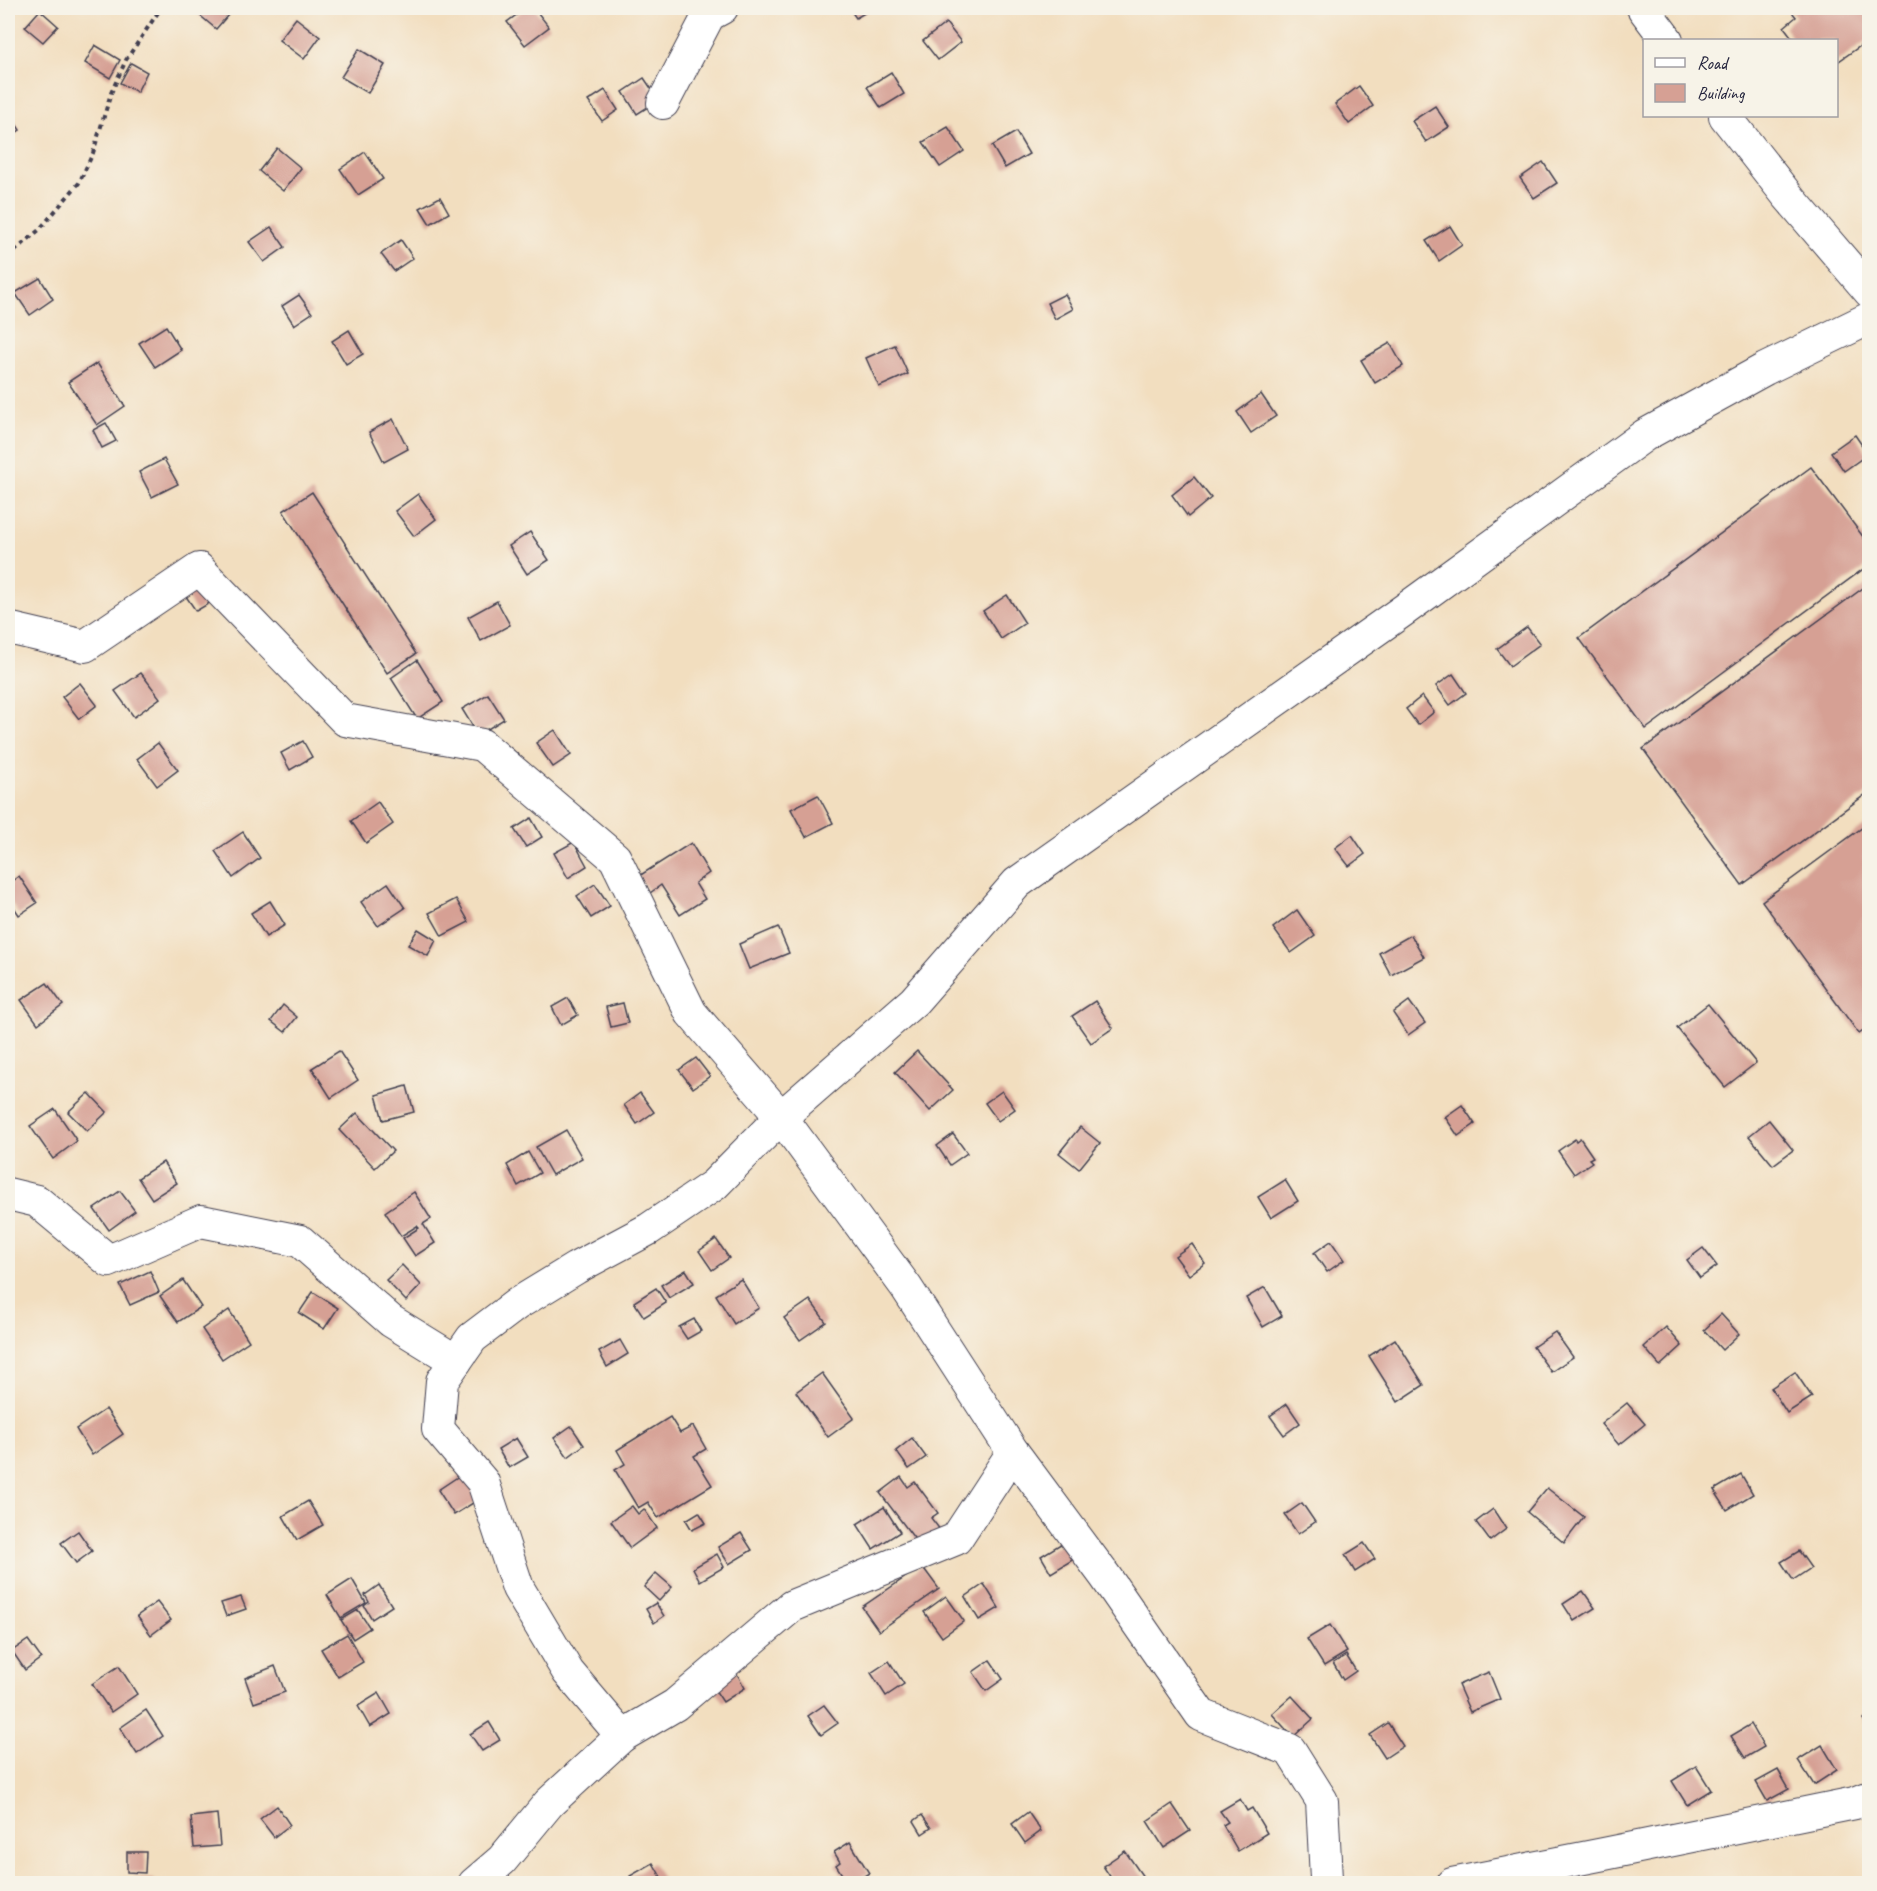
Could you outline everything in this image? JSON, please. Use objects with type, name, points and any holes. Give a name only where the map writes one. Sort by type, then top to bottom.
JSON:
[{"type":"street","points":[[663,103],[709,15],[722,8]]},
{"type":"street","points":[[1643,8],[1666,39]]},
{"type":"street","points":[[1726,117],[1869,292]]},
{"type":"street","points":[[622,1736],[568,1672],[518,1588],[483,1482],[438,1429],[442,1381],[472,1338],[517,1304],[576,1268],[649,1229],[714,1185],[781,1117],[914,1001],[1017,883],[1404,610],[1645,435],[1765,369],[1869,318]]},
{"type":"street","points":[[8,628],[85,646],[199,569],[345,720],[482,745],[615,858],[691,1013],[781,1117],[906,1287],[1013,1452],[1105,1576],[1201,1715],[1290,1750],[1323,1801],[1326,1882]]},
{"type":"street","points":[[8,1194],[37,1201],[109,1261],[201,1221],[300,1240],[391,1321],[456,1361]]},
{"type":"street","points":[[474,1884],[502,1860],[549,1803],[622,1736],[675,1705],[792,1606],[956,1539],[1013,1452]]},
{"type":"street","points":[[1452,1884],[1855,1803],[1869,1797]]},
{"type":"path","points":[[8,257],[39,230],[79,183],[93,153],[111,93],[126,60],[161,8]]},
{"type":"building","points":[[202,8],[220,8],[228,15],[216,29],[197,13]]},
{"type":"building","points":[[526,8],[534,8],[549,27],[525,45],[507,22]]},
{"type":"building","points":[[849,8],[873,8],[856,18]]},
{"type":"building","points":[[1789,8],[1870,8],[1870,39],[1838,62],[1838,39],[1793,39],[1784,27],[1796,17]]},
{"type":"building","points":[[40,10],[58,26],[43,42],[25,27]]},
{"type":"building","points":[[296,18],[320,37],[304,59],[279,40]]},
{"type":"building","points":[[946,23],[961,42],[938,60],[923,41]]},
{"type":"building","points":[[95,45],[120,60],[110,78],[85,63]]},
{"type":"building","points":[[359,49],[385,65],[368,93],[341,77]]},
{"type":"building","points":[[131,63],[147,72],[137,92],[120,83]]},
{"type":"building","points":[[891,72],[904,94],[881,108],[867,87]]},
{"type":"building","points":[[644,78],[659,100],[637,114],[623,92]]},
{"type":"building","points":[[1359,86],[1373,106],[1349,124],[1335,104]]},
{"type":"building","points":[[605,90],[618,110],[602,121],[588,101]]},
{"type":"building","points":[[1435,106],[1449,127],[1426,142],[1412,121]]},
{"type":"building","points":[[8,112],[20,130],[8,138]]},
{"type":"building","points":[[948,127],[964,151],[940,167],[923,142]]},
{"type":"building","points":[[1016,132],[1029,154],[1005,168],[992,146]]},
{"type":"building","points":[[277,148],[301,168],[283,191],[259,171]]},
{"type":"building","points":[[365,152],[383,179],[358,195],[340,169]]},
{"type":"building","points":[[1543,162],[1557,183],[1534,198],[1520,178]]},
{"type":"building","points":[[440,197],[449,213],[430,224],[420,208]]},
{"type":"building","points":[[1450,226],[1462,245],[1439,261],[1426,241]]},
{"type":"building","points":[[271,227],[285,247],[264,262],[249,242]]},
{"type":"building","points":[[401,240],[413,258],[394,271],[381,254]]},
{"type":"building","points":[[40,278],[53,299],[30,315],[15,293]]},
{"type":"building","points":[[1065,294],[1073,309],[1055,319],[1047,303]]},
{"type":"building","points":[[299,295],[312,313],[294,325],[282,306]]},
{"type":"building","points":[[166,326],[181,350],[155,367],[139,343]]},
{"type":"building","points":[[349,330],[363,354],[346,364],[332,341]]},
{"type":"building","points":[[1390,343],[1403,366],[1375,383],[1361,360]]},
{"type":"building","points":[[895,345],[908,374],[879,387],[866,358]]},
{"type":"building","points":[[97,363],[125,406],[97,425],[68,382]]},
{"type":"building","points":[[1261,394],[1276,416],[1251,433],[1237,412]]},
{"type":"building","points":[[393,419],[408,449],[384,462],[369,432]]},
{"type":"building","points":[[106,423],[116,441],[102,448],[93,430]]},
{"type":"building","points":[[1855,435],[1868,454],[1844,471],[1831,452]]},
{"type":"building","points":[[164,459],[178,484],[152,497],[139,472]]},
{"type":"building","points":[[1811,467],[1870,546],[1870,564],[1646,729],[1579,638]]},
{"type":"building","points":[[1194,477],[1211,498],[1188,517],[1172,495]]},
{"type":"building","points":[[312,492],[416,654],[387,673],[283,511]]},
{"type":"building","points":[[418,494],[436,519],[414,536],[395,511]]},
{"type":"building","points":[[530,532],[549,560],[527,574],[509,546]]},
{"type":"building","points":[[200,581],[213,601],[196,611],[183,592]]},
{"type":"building","points":[[1870,583],[1870,791],[1742,885],[1643,749]]},
{"type":"building","points":[[1007,595],[1025,623],[1001,639],[983,611]]},
{"type":"building","points":[[497,601],[510,625],[481,641],[468,617]]},
{"type":"building","points":[[1527,627],[1540,644],[1510,666],[1497,649]]},
{"type":"building","points":[[417,660],[443,702],[417,719],[391,678]]},
{"type":"building","points":[[141,673],[160,698],[134,717],[115,691]]},
{"type":"building","points":[[1453,674],[1466,693],[1450,705],[1436,686]]},
{"type":"building","points":[[80,683],[97,705],[79,719],[62,697]]},
{"type":"building","points":[[488,694],[504,719],[478,735],[462,709]]},
{"type":"building","points":[[1422,696],[1434,712],[1418,725],[1406,709]]},
{"type":"building","points":[[555,730],[571,755],[553,767],[536,743]]},
{"type":"building","points":[[303,741],[312,757],[290,770],[281,753]]},
{"type":"building","points":[[158,743],[178,770],[157,786],[137,759]]},
{"type":"building","points":[[818,795],[833,823],[806,837],[791,809]]},
{"type":"building","points":[[378,802],[393,824],[366,843],[351,821]]},
{"type":"building","points":[[531,818],[542,837],[526,847],[514,829]]},
{"type":"building","points":[[1870,822],[1870,1026],[1859,1034],[1762,901]]},
{"type":"building","points":[[243,832],[260,858],[233,878],[215,851]]},
{"type":"building","points":[[1352,835],[1365,854],[1349,866],[1335,848]]},
{"type":"building","points":[[574,842],[587,866],[568,878],[554,853]]},
{"type":"building","points":[[691,843],[709,873],[695,883],[705,899],[680,915],[661,885],[650,893],[639,876]]},
{"type":"building","points":[[19,876],[37,903],[19,915],[8,898],[8,884]]},
{"type":"building","points":[[388,883],[405,908],[378,926],[361,902]]},
{"type":"building","points":[[595,884],[610,906],[591,918],[577,896]]},
{"type":"building","points":[[456,899],[469,922],[442,936],[429,913]]},
{"type":"building","points":[[270,901],[285,925],[266,937],[251,913]]},
{"type":"building","points":[[1297,910],[1315,936],[1291,953],[1273,928]]},
{"type":"building","points":[[778,927],[789,953],[749,969],[739,944]]},
{"type":"building","points":[[418,929],[436,940],[428,956],[408,945]]},
{"type":"building","points":[[1411,935],[1424,957],[1391,975],[1379,953]]},
{"type":"building","points":[[47,983],[63,1005],[38,1024],[21,1000]]},
{"type":"building","points":[[568,998],[578,1015],[561,1025],[552,1007]]},
{"type":"building","points":[[1095,1001],[1113,1028],[1091,1043],[1072,1016]]},
{"type":"building","points":[[1409,1001],[1425,1023],[1408,1035],[1393,1013]]},
{"type":"building","points":[[623,1003],[628,1023],[611,1027],[606,1007]]},
{"type":"building","points":[[1708,1004],[1756,1063],[1725,1087],[1677,1028]]},
{"type":"building","points":[[283,1005],[297,1017],[285,1032],[271,1021]]},
{"type":"building","points":[[339,1051],[358,1080],[331,1098],[312,1068]]},
{"type":"building","points":[[917,1051],[953,1090],[930,1111],[895,1072]]},
{"type":"building","points":[[696,1058],[710,1076],[693,1088],[679,1070]]},
{"type":"building","points":[[407,1086],[414,1112],[383,1120],[376,1095]]},
{"type":"building","points":[[1002,1091],[1015,1109],[998,1121],[985,1103]]},
{"type":"building","points":[[89,1093],[107,1112],[87,1131],[68,1112]]},
{"type":"building","points":[[640,1093],[654,1112],[637,1124],[624,1105]]},
{"type":"building","points":[[1462,1105],[1475,1124],[1458,1136],[1445,1117]]},
{"type":"building","points":[[55,1109],[77,1141],[53,1159],[30,1126]]},
{"type":"building","points":[[357,1113],[393,1151],[375,1168],[339,1130]]},
{"type":"building","points":[[1769,1120],[1793,1150],[1773,1165],[1749,1136]]},
{"type":"building","points":[[1080,1127],[1100,1143],[1079,1169],[1059,1153]]},
{"type":"building","points":[[566,1130],[582,1158],[552,1175],[536,1147]]},
{"type":"building","points":[[953,1134],[967,1153],[950,1165],[937,1146]]},
{"type":"building","points":[[1580,1138],[1593,1157],[1589,1159],[1592,1162],[1574,1174],[1558,1151]]},
{"type":"building","points":[[528,1152],[540,1173],[518,1186],[507,1165]]},
{"type":"building","points":[[163,1162],[177,1183],[152,1199],[138,1178]]},
{"type":"building","points":[[1285,1180],[1298,1201],[1271,1218],[1258,1197]]},
{"type":"building","points":[[120,1191],[135,1211],[109,1230],[94,1209]]},
{"type":"building","points":[[414,1192],[431,1219],[423,1224],[435,1243],[415,1256],[403,1238],[419,1228],[417,1226],[401,1236],[385,1212]]},
{"type":"building","points":[[716,1239],[729,1258],[712,1270],[699,1251]]},
{"type":"building","points":[[1331,1241],[1344,1260],[1327,1272],[1314,1253]]},
{"type":"building","points":[[1192,1244],[1205,1263],[1189,1275],[1175,1256]]},
{"type":"building","points":[[1703,1248],[1717,1266],[1700,1278],[1687,1260]]},
{"type":"building","points":[[402,1265],[421,1285],[406,1301],[386,1280]]},
{"type":"building","points":[[686,1270],[694,1283],[669,1298],[661,1285]]},
{"type":"building","points":[[150,1271],[159,1292],[130,1305],[120,1285]]},
{"type":"building","points":[[741,1279],[759,1308],[734,1324],[716,1295]]},
{"type":"building","points":[[183,1280],[201,1307],[178,1322],[160,1296]]},
{"type":"building","points":[[1265,1287],[1282,1316],[1263,1327],[1246,1298]]},
{"type":"building","points":[[656,1288],[666,1303],[644,1317],[634,1302]]},
{"type":"building","points":[[313,1292],[338,1308],[324,1329],[299,1313]]},
{"type":"building","points":[[810,1300],[826,1322],[800,1340],[784,1318]]},
{"type":"building","points":[[229,1310],[249,1341],[222,1359],[202,1329]]},
{"type":"building","points":[[1721,1314],[1739,1334],[1722,1350],[1704,1330]]},
{"type":"building","points":[[694,1319],[701,1331],[687,1339],[679,1327]]},
{"type":"building","points":[[1666,1327],[1682,1346],[1660,1366],[1644,1347]]},
{"type":"building","points":[[1555,1332],[1573,1357],[1551,1372],[1533,1347]]},
{"type":"building","points":[[1395,1339],[1424,1385],[1398,1402],[1369,1356]]},
{"type":"building","points":[[620,1340],[628,1354],[607,1367],[599,1352]]},
{"type":"building","points":[[1795,1372],[1812,1397],[1787,1413],[1771,1388]]},
{"type":"building","points":[[822,1373],[854,1418],[828,1437],[796,1392]]},
{"type":"building","points":[[1627,1403],[1645,1424],[1619,1445],[1601,1424]]},
{"type":"building","points":[[1287,1404],[1300,1423],[1284,1435],[1270,1416]]},
{"type":"building","points":[[106,1409],[123,1434],[92,1455],[76,1429]]},
{"type":"building","points":[[670,1417],[680,1433],[693,1426],[706,1449],[694,1456],[712,1485],[658,1518],[648,1502],[638,1508],[615,1470],[625,1464],[617,1450]]},
{"type":"building","points":[[571,1426],[584,1445],[568,1457],[554,1438]]},
{"type":"building","points":[[516,1438],[528,1457],[509,1468],[498,1449]]},
{"type":"building","points":[[912,1438],[926,1457],[909,1469],[896,1451]]},
{"type":"building","points":[[465,1472],[481,1498],[454,1515],[438,1490]]},
{"type":"building","points":[[1741,1474],[1753,1494],[1727,1510],[1714,1490]]},
{"type":"building","points":[[901,1477],[908,1487],[915,1482],[938,1513],[931,1518],[944,1535],[923,1550],[880,1493]]},
{"type":"building","points":[[1547,1488],[1584,1517],[1564,1543],[1527,1512]]},
{"type":"building","points":[[308,1501],[323,1525],[297,1540],[283,1516]]},
{"type":"building","points":[[1302,1503],[1315,1522],[1298,1534],[1285,1515]]},
{"type":"building","points":[[632,1506],[638,1514],[644,1509],[657,1528],[630,1548],[611,1521]]},
{"type":"building","points":[[884,1507],[900,1532],[873,1549],[857,1524]]},
{"type":"building","points":[[1493,1509],[1506,1529],[1490,1541],[1476,1522]]},
{"type":"building","points":[[699,1512],[706,1523],[692,1530],[686,1520]]},
{"type":"building","points":[[78,1531],[92,1551],[76,1563],[61,1543]]},
{"type":"building","points":[[741,1533],[752,1550],[729,1564],[718,1547]]},
{"type":"building","points":[[1064,1542],[1074,1559],[1051,1573],[1041,1556]]},
{"type":"building","points":[[1364,1543],[1375,1559],[1355,1572],[1345,1555]]},
{"type":"building","points":[[1799,1551],[1811,1568],[1793,1580],[1781,1562]]},
{"type":"building","points":[[717,1554],[724,1567],[700,1581],[693,1568]]},
{"type":"building","points":[[922,1566],[939,1589],[879,1631],[862,1607]]},
{"type":"building","points":[[656,1573],[672,1587],[659,1601],[644,1587]]},
{"type":"building","points":[[352,1579],[366,1603],[341,1618],[327,1595]]},
{"type":"building","points":[[984,1584],[999,1608],[979,1620],[965,1597]]},
{"type":"building","points":[[379,1585],[392,1606],[372,1619],[364,1606],[369,1602],[365,1595]]},
{"type":"building","points":[[1583,1591],[1595,1608],[1574,1621],[1563,1604]]},
{"type":"building","points":[[946,1596],[964,1621],[942,1637],[924,1612]]},
{"type":"building","points":[[241,1597],[246,1609],[226,1616],[221,1603]]},
{"type":"building","points":[[157,1602],[171,1620],[151,1635],[137,1616]]},
{"type":"building","points":[[656,1603],[664,1616],[654,1623],[646,1609]]},
{"type":"building","points":[[358,1610],[370,1628],[353,1639],[341,1620]]},
{"type":"building","points":[[1330,1625],[1347,1652],[1324,1666],[1307,1639]]},
{"type":"building","points":[[347,1634],[363,1662],[338,1677],[321,1649]]},
{"type":"building","points":[[28,1640],[41,1658],[25,1670],[12,1651]]},
{"type":"building","points":[[1346,1655],[1356,1671],[1343,1680],[1333,1663]]},
{"type":"building","points":[[990,1660],[1003,1679],[986,1691],[973,1672]]},
{"type":"building","points":[[889,1661],[904,1684],[886,1696],[871,1673]]},
{"type":"building","points":[[119,1666],[137,1694],[111,1712],[92,1684]]},
{"type":"building","points":[[275,1666],[285,1692],[254,1703],[245,1678]]},
{"type":"building","points":[[733,1667],[745,1688],[723,1702],[709,1681]]},
{"type":"building","points":[[1489,1672],[1500,1699],[1470,1712],[1458,1685]]},
{"type":"building","points":[[379,1693],[391,1714],[370,1727],[358,1706]]},
{"type":"building","points":[[1292,1696],[1313,1719],[1293,1737],[1272,1714]]},
{"type":"building","points":[[824,1705],[838,1723],[821,1735],[808,1716]]},
{"type":"building","points":[[146,1710],[163,1736],[137,1754],[120,1728]]},
{"type":"building","points":[[1870,1716],[1870,1729],[1863,1719]]},
{"type":"building","points":[[489,1722],[500,1740],[482,1751],[470,1734]]},
{"type":"building","points":[[1388,1723],[1403,1746],[1385,1758],[1370,1735]]},
{"type":"building","points":[[1751,1724],[1764,1747],[1745,1758],[1731,1736]]},
{"type":"building","points":[[1822,1745],[1837,1770],[1814,1785],[1798,1760]]},
{"type":"building","points":[[1696,1766],[1711,1790],[1687,1805],[1672,1781]]},
{"type":"building","points":[[1778,1770],[1789,1789],[1767,1801],[1756,1782]]},
{"type":"building","points":[[1240,1799],[1247,1811],[1252,1808],[1267,1833],[1238,1851],[1223,1825],[1228,1822],[1220,1811]]},
{"type":"building","points":[[1172,1804],[1190,1831],[1164,1848],[1147,1821]]},
{"type":"building","points":[[277,1806],[290,1825],[274,1837],[260,1819]]},
{"type":"building","points":[[1028,1812],[1041,1831],[1025,1843],[1012,1824]]},
{"type":"building","points":[[217,1814],[220,1846],[194,1848],[191,1817]]},
{"type":"building","points":[[922,1815],[931,1828],[922,1834],[914,1821]]},
{"type":"building","points":[[850,1842],[869,1873],[852,1884],[848,1884],[836,1865],[840,1862],[834,1852]]},
{"type":"building","points":[[1125,1851],[1148,1884],[1115,1884],[1103,1866]]},
{"type":"building","points":[[127,1852],[146,1852],[145,1873],[127,1872]]},
{"type":"building","points":[[653,1863],[665,1884],[634,1884],[630,1876]]},
{"type":"building","points":[[123,1879],[155,1879],[155,1884],[123,1884]]}]
